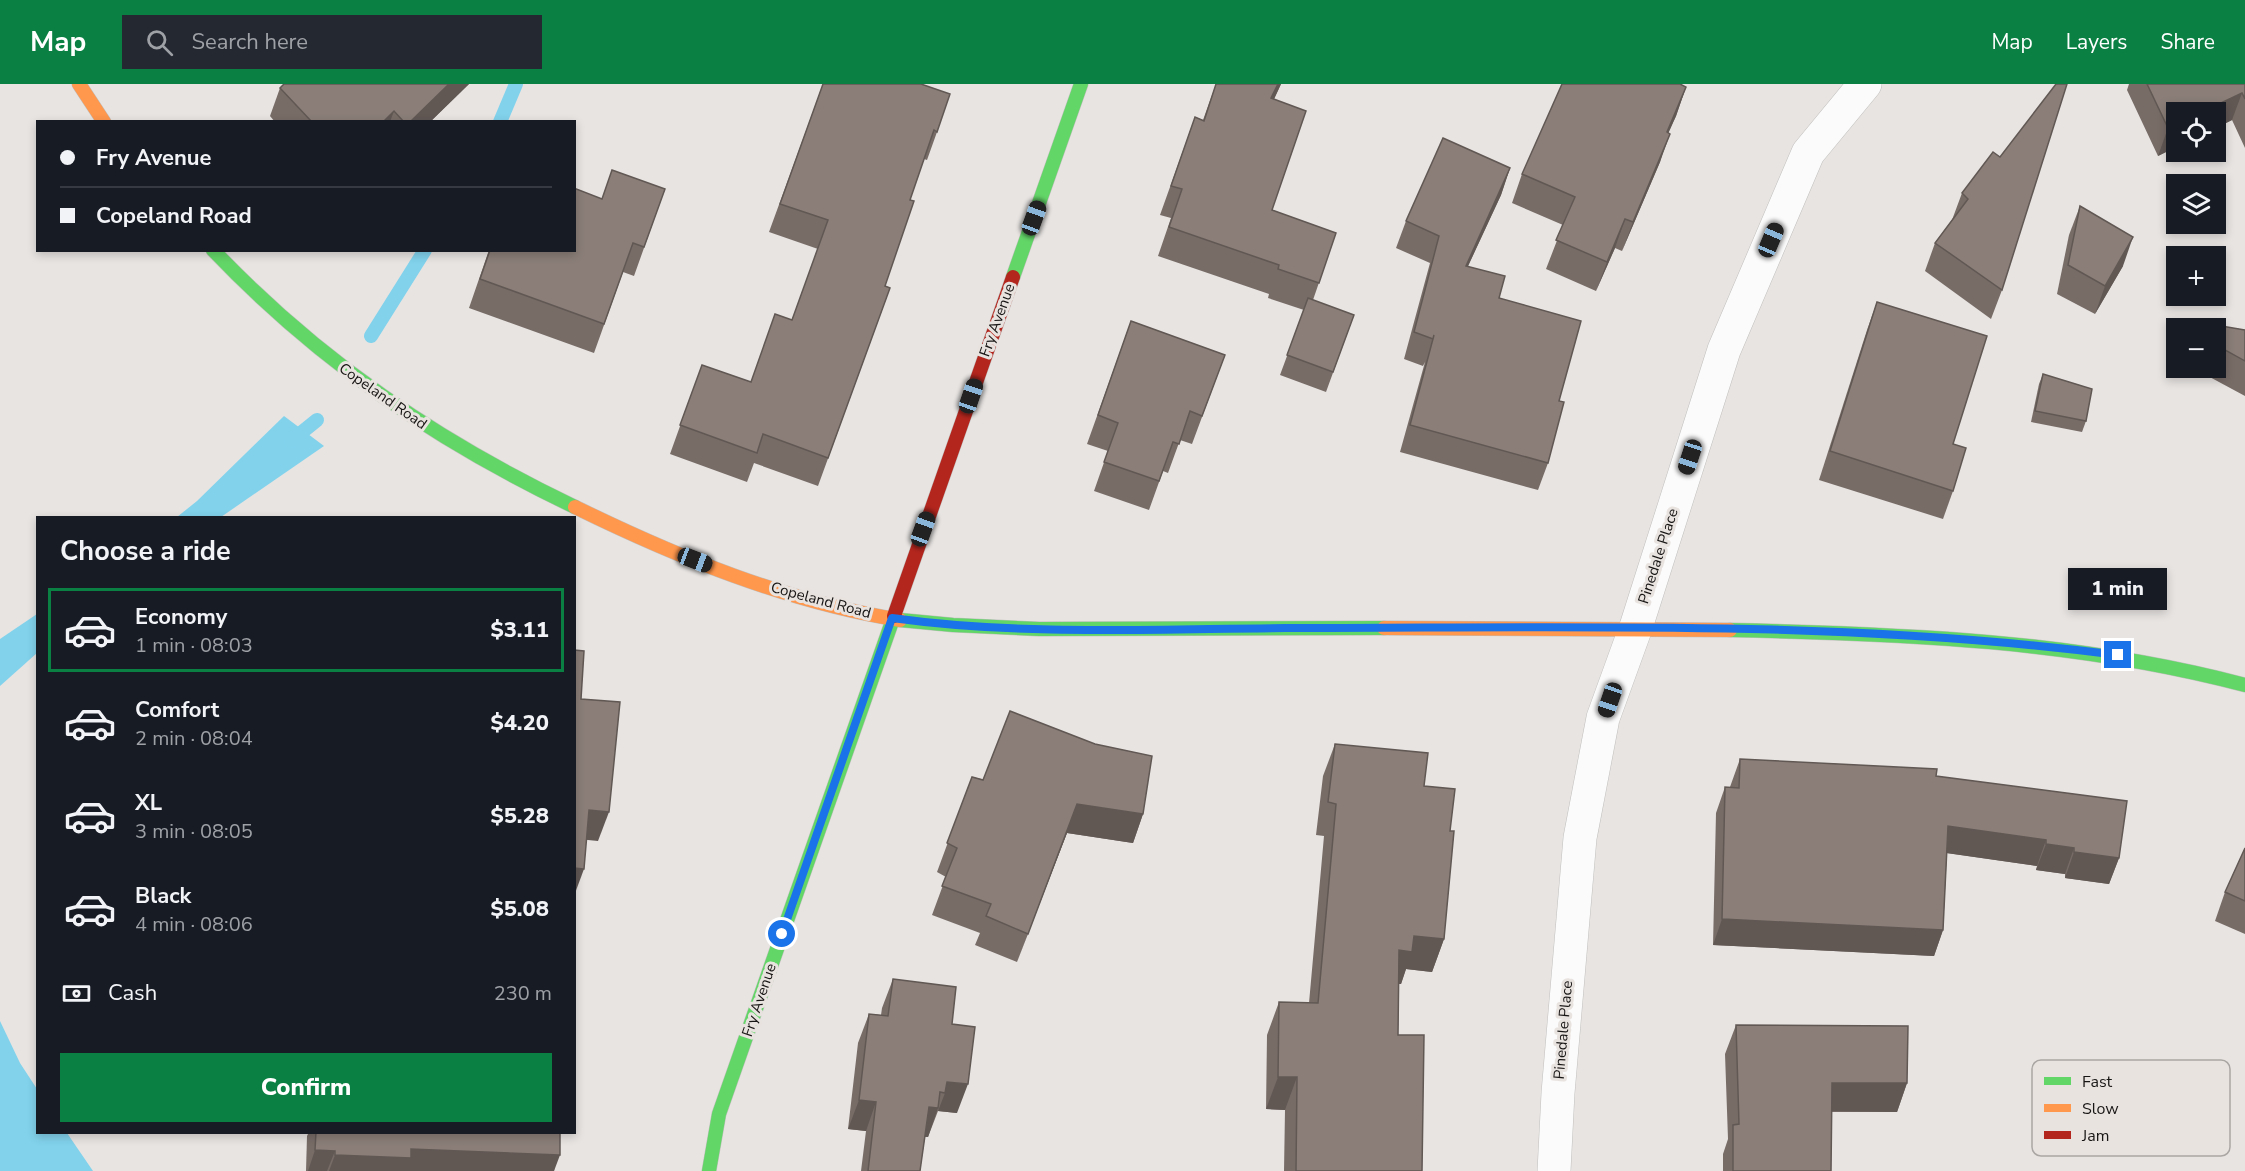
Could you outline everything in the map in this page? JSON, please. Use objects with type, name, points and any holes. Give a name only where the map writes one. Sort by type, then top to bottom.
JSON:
[{"type":"street","points":[[79,84],[104,120]]},
{"type":"street","name":"Fry Avenue","points":[[709,1171],[719,1114],[1081,84]]},
{"type":"street","name":"Pinedale Place","points":[[1554,1171],[1558,1093],[1580,838],[1604,718],[1636,627],[1724,350],[1808,153],[1865,84]]},
{"type":"street","name":"Copeland Road","points":[[215,252],[237,278],[324,354],[453,444],[519,480],[601,521],[749,581],[892,618],[930,624],[1049,629],[1636,627],[1872,633],[2031,643],[2118,655],[2205,673],[2245,685]]},
{"type":"water","points":[[284,416],[324,446],[222,516],[178,516],[197,501]]},
{"type":"water","points":[[36,615],[36,654],[0,686],[0,639]]},
{"type":"water","points":[[0,1021],[20,1063],[36,1087],[36,1134],[68,1134],[93,1171],[0,1171]]},
{"type":"building","points":[[284,84],[449,84],[412,120],[402,120],[394,111],[385,120],[310,120],[280,88]]},
{"type":"building","points":[[823,84],[921,84],[950,94],[937,132],[934,130],[910,200],[914,201],[885,286],[890,288],[828,458],[763,434],[757,453],[680,425],[702,365],[751,382],[775,314],[792,320],[828,220],[780,204]]},
{"type":"building","points":[[1216,84],[1278,84],[1271,98],[1306,111],[1272,210],[1336,233],[1319,283],[1278,269],[1279,265],[1169,227],[1182,189],[1171,186],[1195,117],[1204,121]]},
{"type":"building","points":[[1562,84],[1680,84],[1686,87],[1667,132],[1670,134],[1633,222],[1625,219],[1607,262],[1556,240],[1575,197],[1522,174]]},
{"type":"building","points":[[2056,84],[2067,84],[2002,290],[1935,243],[1968,199],[1962,193],[1993,152],[2000,157]]},
{"type":"building","points":[[2147,84],[2245,84],[2245,99],[2242,93],[2223,102],[2166,102],[2166,124]]},
{"type":"building","points":[[1443,138],[1510,168],[1466,266],[1505,276],[1499,298],[1581,321],[1559,401],[1564,402],[1548,463],[1410,425],[1433,339],[1414,332],[1439,236],[1406,221]]},
{"type":"building","points":[[612,170],[665,189],[644,247],[633,243],[604,324],[480,279],[489,252],[576,252],[576,189],[602,199]]},
{"type":"building","points":[[2080,206],[2133,237],[2105,286],[2068,265]]},
{"type":"building","points":[[1308,298],[1354,315],[1333,372],[1287,355]]},
{"type":"building","points":[[1877,302],[1987,336],[1953,444],[1966,448],[1953,491],[1830,451]]},
{"type":"building","points":[[1131,321],[1225,355],[1202,416],[1190,411],[1179,444],[1173,442],[1159,481],[1104,462],[1118,423],[1098,415]]},
{"type":"building","points":[[2226,327],[2245,330],[2245,361],[2226,351]]},
{"type":"building","points":[[2043,374],[2092,389],[2086,421],[2035,411]]},
{"type":"building","points":[[576,650],[584,651],[581,699],[620,702],[609,812],[589,810],[584,869],[576,868]]},
{"type":"building","points":[[1010,711],[1095,744],[1152,756],[1143,814],[1077,804],[1028,934],[986,916],[991,904],[942,886],[957,848],[947,843],[972,777],[983,780]]},
{"type":"building","points":[[1335,744],[1428,753],[1424,786],[1455,789],[1450,831],[1454,831],[1444,939],[1414,936],[1412,952],[1399,950],[1398,1035],[1424,1035],[1422,1171],[1296,1171],[1297,1077],[1278,1077],[1279,1002],[1318,1003],[1336,804],[1328,802]]},
{"type":"building","points":[[1740,759],[1937,769],[1936,776],[2127,801],[2119,858],[2074,852],[2074,848],[2046,844],[2046,840],[1948,826],[1943,930],[1722,919],[1725,787],[1739,788]]},
{"type":"building","points":[[2245,848],[2245,901],[2225,892]]},
{"type":"building","points":[[893,979],[956,987],[952,1024],[975,1027],[968,1084],[947,1082],[945,1093],[940,1092],[938,1108],[929,1107],[920,1171],[868,1171],[876,1102],[859,1100],[869,1014],[888,1016]]},
{"type":"building","points":[[1736,1025],[1908,1026],[1907,1083],[1832,1083],[1831,1171],[1733,1171],[1733,1125],[1739,1124]]},
{"type":"building","points":[[316,1134],[560,1134],[560,1155],[411,1149],[411,1158],[335,1155],[335,1151],[315,1150]]},
{"type":"waterway","points":[[501,120],[516,84]]},
{"type":"waterway","points":[[371,336],[424,252]]},
{"type":"waterway","points":[[291,441],[317,420]]},
{"type":"traffic: fast","points":[[1013,277],[1081,84]]},
{"type":"traffic: fast","points":[[215,252],[295,328],[382,396],[475,455],[575,507]]},
{"type":"traffic: fast","points":[[709,1171],[719,1114],[894,616]]},
{"type":"traffic: fast","points":[[900,620],[1039,629],[1384,628]]},
{"type":"traffic: fast","points":[[1730,630],[1861,634],[1989,642],[2117,658],[2245,685]]},
{"type":"traffic: slow","points":[[79,84],[103,120]]},
{"type":"traffic: slow","points":[[575,507],[733,576],[816,602],[900,620]]},
{"type":"traffic: slow","points":[[1384,628],[1730,630]]},
{"type":"traffic: jam","points":[[894,616],[1013,277]]},
{"type":"route","points":[[782,934],[892,618],[930,624],[1049,629],[1636,627],[1872,633],[2031,643],[2118,655]]}]
